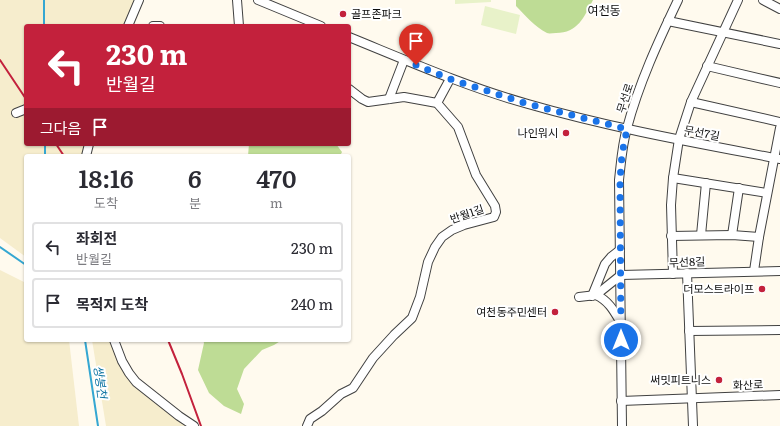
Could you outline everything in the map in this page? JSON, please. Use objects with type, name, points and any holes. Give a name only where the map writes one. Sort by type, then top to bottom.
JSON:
[{"type":"street","points":[[129,24],[140,0]]},
{"type":"street","points":[[237,0],[239,24]]},
{"type":"street","points":[[258,0],[317,24]]},
{"type":"street","name":"무선로","points":[[622,426],[620,180],[622,154],[627,129],[653,52],[678,0]]},
{"type":"street","points":[[673,274],[671,205],[673,178],[679,139],[691,102],[738,0]]},
{"type":"street","points":[[763,0],[780,9]]},
{"type":"street","points":[[668,21],[780,44]]},
{"type":"street","name":"무선7길","points":[[351,38],[450,79],[528,104],[627,129],[777,159]]},
{"type":"street","points":[[389,99],[404,60]]},
{"type":"street","points":[[707,66],[780,83]]},
{"type":"street","points":[[351,91],[368,102],[404,97],[438,103],[450,79]]},
{"type":"street","points":[[691,102],[780,122]]},
{"type":"street","name":"반월1길","points":[[307,426],[310,419],[322,412],[341,394],[353,388],[373,358],[412,318],[420,297],[428,262],[435,247],[442,237],[447,232],[464,224],[495,215],[496,208],[476,175],[458,127],[438,103]]},
{"type":"street","points":[[16,113],[24,110]]},
{"type":"street","points":[[754,272],[767,193],[777,159],[780,128]]},
{"type":"street","points":[[673,178],[767,193]]},
{"type":"street","points":[[701,235],[706,183]]},
{"type":"street","points":[[732,235],[739,188]]},
{"type":"street","points":[[672,236],[732,235],[759,237]]},
{"type":"street","points":[[594,295],[606,264],[611,257],[620,250]]},
{"type":"street","name":"무선8길","points":[[621,275],[780,271]]},
{"type":"street","points":[[687,273],[693,426]]},
{"type":"street","points":[[579,297],[594,295],[621,275]]},
{"type":"street","points":[[594,295],[610,304],[621,324]]},
{"type":"street","points":[[689,331],[780,330]]},
{"type":"street","points":[[115,342],[122,361],[136,382],[194,426]]},
{"type":"street","name":"화산로","points":[[621,401],[780,395]]},
{"type":"shaded area","points":[[0,0],[136,0],[125,24],[24,24],[24,146],[86,146],[84,154],[24,154],[24,256],[0,238]]},
{"type":"shaded area","points":[[0,270],[24,282],[24,342],[69,342],[79,426],[0,426]]},
{"type":"shaded area","points":[[92,342],[113,342],[127,374],[191,426],[106,426]]},
{"type":"green space","points":[[455,0],[491,0],[491,2],[455,4]]},
{"type":"green space","points":[[516,0],[593,0],[583,18],[575,27],[564,32],[547,33],[538,28],[516,6]]},
{"type":"green space","points":[[485,6],[520,15],[516,34],[481,25]]},
{"type":"green space","points":[[249,146],[338,146],[342,152],[341,154],[248,154]]},
{"type":"green space","points":[[279,342],[262,350],[244,369],[237,389],[244,404],[241,414],[224,406],[209,393],[198,370],[204,343]]},
{"type":"waterway","points":[[44,0],[44,24]]},
{"type":"waterway","points":[[45,146],[45,154]]},
{"type":"waterway","name":"쌍봉천","points":[[0,247],[24,264]]},
{"type":"waterway","name":"쌍봉천","points":[[85,342],[98,426]]},
{"type":"railway","points":[[0,60],[24,96]]},
{"type":"railway","points":[[57,146],[63,154]]},
{"type":"railway","points":[[169,342],[201,426]]},
{"type":"place","name":"골프존파크","points":[[343,14]]},
{"type":"place","name":"나인워시","points":[[566,133]]},
{"type":"place","name":"더모스트라이프","points":[[762,289]]},
{"type":"place","name":"여천동주민센터","points":[[555,312]]},
{"type":"place","name":"써밋피트니스","points":[[719,380]]},
{"type":"district","name":"여천동","points":[[604,11]]},
{"type":"route","points":[[416,65],[450,79],[528,104],[627,129],[622,154],[620,180],[621,340]]}]
